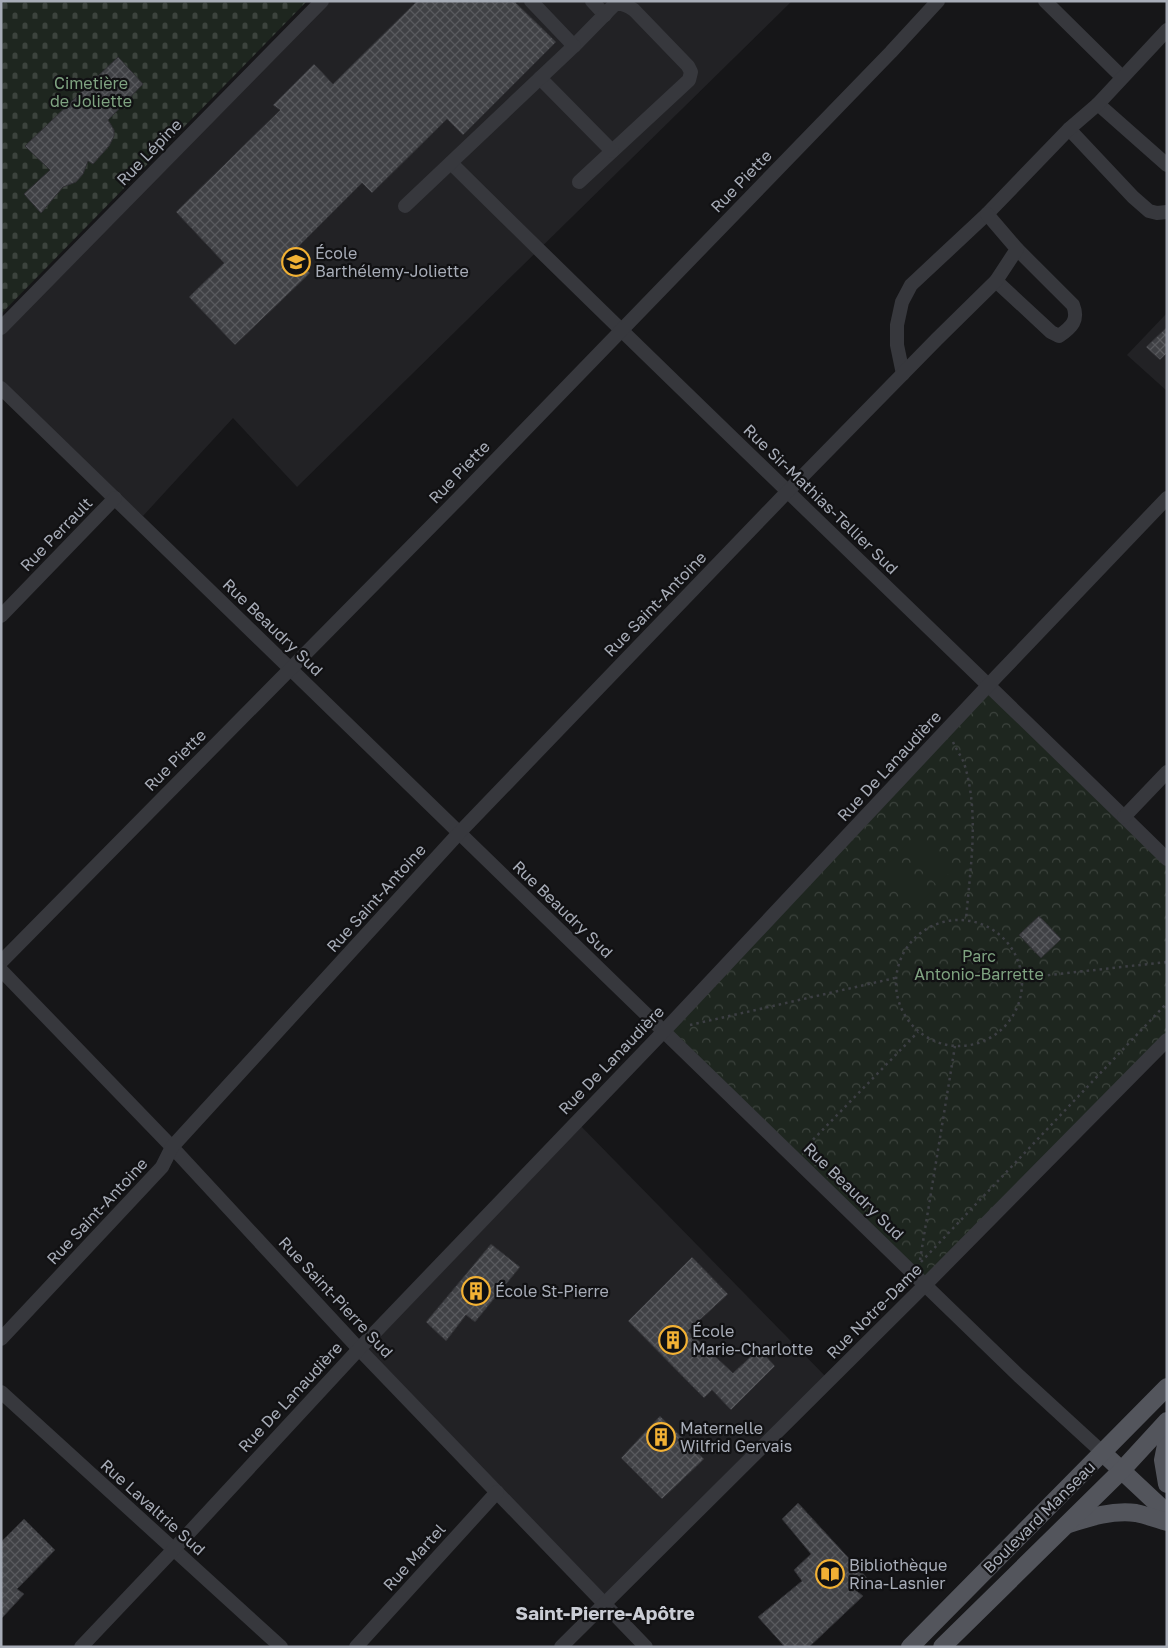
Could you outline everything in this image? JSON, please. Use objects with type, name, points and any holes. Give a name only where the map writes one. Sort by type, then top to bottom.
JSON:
[{"type":"main road","name":"Boulevard Manseau","points":[[910,1647],[1167,1387]]},
{"type":"main road","name":"Boulevard Manseau","points":[[942,1647],[1122,1470],[1167,1421]]},
{"type":"main road","points":[[1167,1440],[1163,1460],[1167,1484]]},
{"type":"main road","points":[[1103,1453],[1167,1513]]},
{"type":"main road","points":[[1064,1526],[1094,1515],[1120,1513],[1135,1513],[1167,1522]]},
{"type":"street","name":"Rue Lépine","points":[[1,328],[322,1]]},
{"type":"street","points":[[531,1],[574,46]]},
{"type":"street","points":[[592,1],[605,15]]},
{"type":"street","name":"Rue Piette","points":[[1,962],[459,498],[938,1]]},
{"type":"street","points":[[1045,1],[1122,77]]},
{"type":"street","points":[[405,206],[574,46],[615,4],[627,5],[688,66],[691,72],[689,80],[579,182]]},
{"type":"street","points":[[903,374],[897,345],[897,325],[902,302],[911,285],[987,214],[1069,130],[1098,104],[1167,30]]},
{"type":"street","points":[[540,78],[612,151]]},
{"type":"street","points":[[1098,104],[1167,165]]},
{"type":"street","points":[[1069,130],[1133,197],[1149,211],[1167,212]]},
{"type":"street","name":"Rue Sir-Mathias-Tellier Sud","points":[[451,163],[620,330],[1167,859]]},
{"type":"street","points":[[987,214],[1017,249],[1073,305],[1076,320],[1070,329],[1059,336],[1051,332],[996,281]]},
{"type":"street","name":"Rue Saint-Antoine","points":[[1,1339],[162,1167],[172,1147],[460,832],[788,491],[996,281],[1017,249]]},
{"type":"street","name":"Rue Beaudry Sud","points":[[1,388],[1019,1376],[1103,1453]]},
{"type":"street","name":"Rue Perrault","points":[[1,616],[114,498]]},
{"type":"street","name":"Rue De Lanaudière","points":[[81,1647],[359,1349],[664,1031],[988,685],[1167,498]]},
{"type":"street","points":[[1124,817],[1167,772]]},
{"type":"street","name":"Rue Saint-Pierre Sud","points":[[1,970],[172,1147],[359,1349],[646,1647]]},
{"type":"street","name":"Rue Notre-Dame","points":[[561,1647],[925,1285],[1167,1040]]},
{"type":"street","name":"Rue Lavaltrie Sud","points":[[1,1392],[281,1647]]},
{"type":"street","name":"Rue Martel","points":[[356,1647],[497,1492]]},
{"type":"path","points":[[946,730],[963,762],[974,820],[966,921]]},
{"type":"path","points":[[946,921],[966,921],[987,927],[1004,939],[1016,957],[1022,978],[1020,1000],[1011,1019],[996,1035],[976,1044],[955,1046],[935,1042],[918,1032],[904,1016],[897,998],[895,978],[900,958],[911,941],[927,929],[946,921]]},
{"type":"path","points":[[1022,978],[1167,962]]},
{"type":"path","points":[[664,1031],[895,978]]},
{"type":"path","points":[[955,1046],[919,1264],[1167,1003]]},
{"type":"path","points":[[795,1159],[918,1032]]},
{"type":"shaded area","name":"École Barthélemy-Joliette","points":[[322,1],[792,1],[297,487],[233,418],[143,516],[1,386],[1,328]]},
{"type":"shaded area","points":[[1167,313],[1167,391],[1127,355]]},
{"type":"shaded area","points":[[574,1119],[830,1381],[605,1604],[359,1349]]},
{"type":"green space","name":"Cimetière de Joliette","points":[[1,1],[307,1],[1,314]]},
{"type":"green space","name":"Parc Antonio-Barrette","points":[[989,685],[1167,859],[1167,1040],[925,1285],[664,1031]]},
{"type":"green space","points":[[917,834],[953,869],[937,885],[901,850]]},
{"type":"green space","points":[[894,858],[930,893],[914,909],[878,874]]},
{"type":"building","points":[[417,1],[514,1],[556,42],[463,135],[447,119],[372,193],[362,183],[291,254],[310,273],[235,345],[189,297],[224,263],[176,212],[280,110],[273,105],[314,64],[333,84]]},
{"type":"building","points":[[118,57],[143,84],[108,120],[114,130],[114,136],[109,146],[93,164],[88,161],[83,174],[76,182],[63,187],[41,213],[24,194],[50,170],[25,146]]},
{"type":"building","points":[[1167,327],[1167,353],[1160,360],[1146,347]]},
{"type":"building","points":[[1039,916],[1061,939],[1041,958],[1019,935]]},
{"type":"building","name":"École St-Pierre","points":[[491,1244],[520,1267],[475,1322],[466,1315],[446,1341],[426,1322]]},
{"type":"building","name":"École Marie-Charlotte","points":[[692,1257],[728,1294],[688,1331],[733,1373],[759,1349],[775,1366],[731,1410],[712,1390],[704,1398],[628,1321]]},
{"type":"building","name":"Maternelle Wilfrid Gervais","points":[[660,1416],[704,1459],[662,1499],[621,1458]]},
{"type":"building","name":"Bibliothèque Rina-Lasnier","points":[[798,1503],[867,1578],[854,1589],[863,1596],[809,1647],[785,1647],[758,1617],[802,1581],[794,1570],[811,1554],[782,1519]]},
{"type":"building","points":[[24,1519],[55,1550],[17,1589],[24,1594],[1,1619],[1,1542]]},
{"type":"place","name":"École Barthélemy-Joliette","points":[[296,262]]},
{"type":"place","name":"École St-Pierre","points":[[476,1291]]},
{"type":"place","name":"École Marie-Charlotte","points":[[673,1340]]},
{"type":"place","name":"Maternelle Wilfrid Gervais","points":[[661,1437]]},
{"type":"place","name":"Bibliothèque Rina-Lasnier","points":[[830,1574]]},
{"type":"district","name":"Saint-Pierre-Apôtre","points":[[605,1612]]}]
